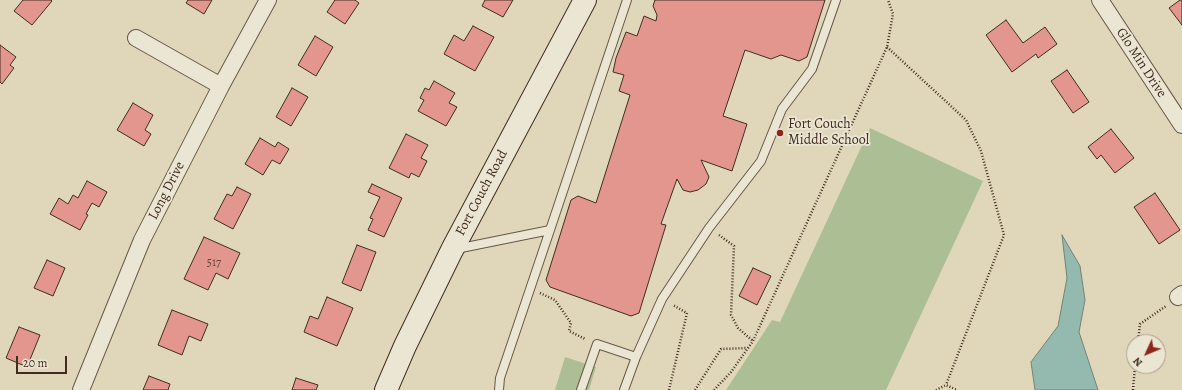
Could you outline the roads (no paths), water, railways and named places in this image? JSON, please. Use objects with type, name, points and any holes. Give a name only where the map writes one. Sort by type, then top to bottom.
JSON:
[{"type":"street","name":"Long Drive","points":[[81,390],[142,240],[221,86],[268,0]]},
{"type":"street","name":"Fort Couch Road","points":[[386,390],[452,250],[585,0]]},
{"type":"street","name":"Glo Min Drive","points":[[1100,0],[1182,125]]},
{"type":"street","points":[[136,38],[221,86]]},
{"type":"lane","points":[[499,390],[500,378],[627,0]]},
{"type":"lane","points":[[624,390],[636,357],[662,300],[710,228],[761,161],[782,109],[812,69],[836,0]]},
{"type":"lane","points":[[452,250],[550,230]]},
{"type":"lane","points":[[581,390],[597,344],[636,357]]},
{"type":"water","points":[[1062,235],[1080,266],[1085,300],[1079,332],[1098,390],[1035,390],[1031,362],[1058,326],[1067,278]]},
{"type":"place","name":"Fort Couch Middle School","points":[[780,133]]}]
